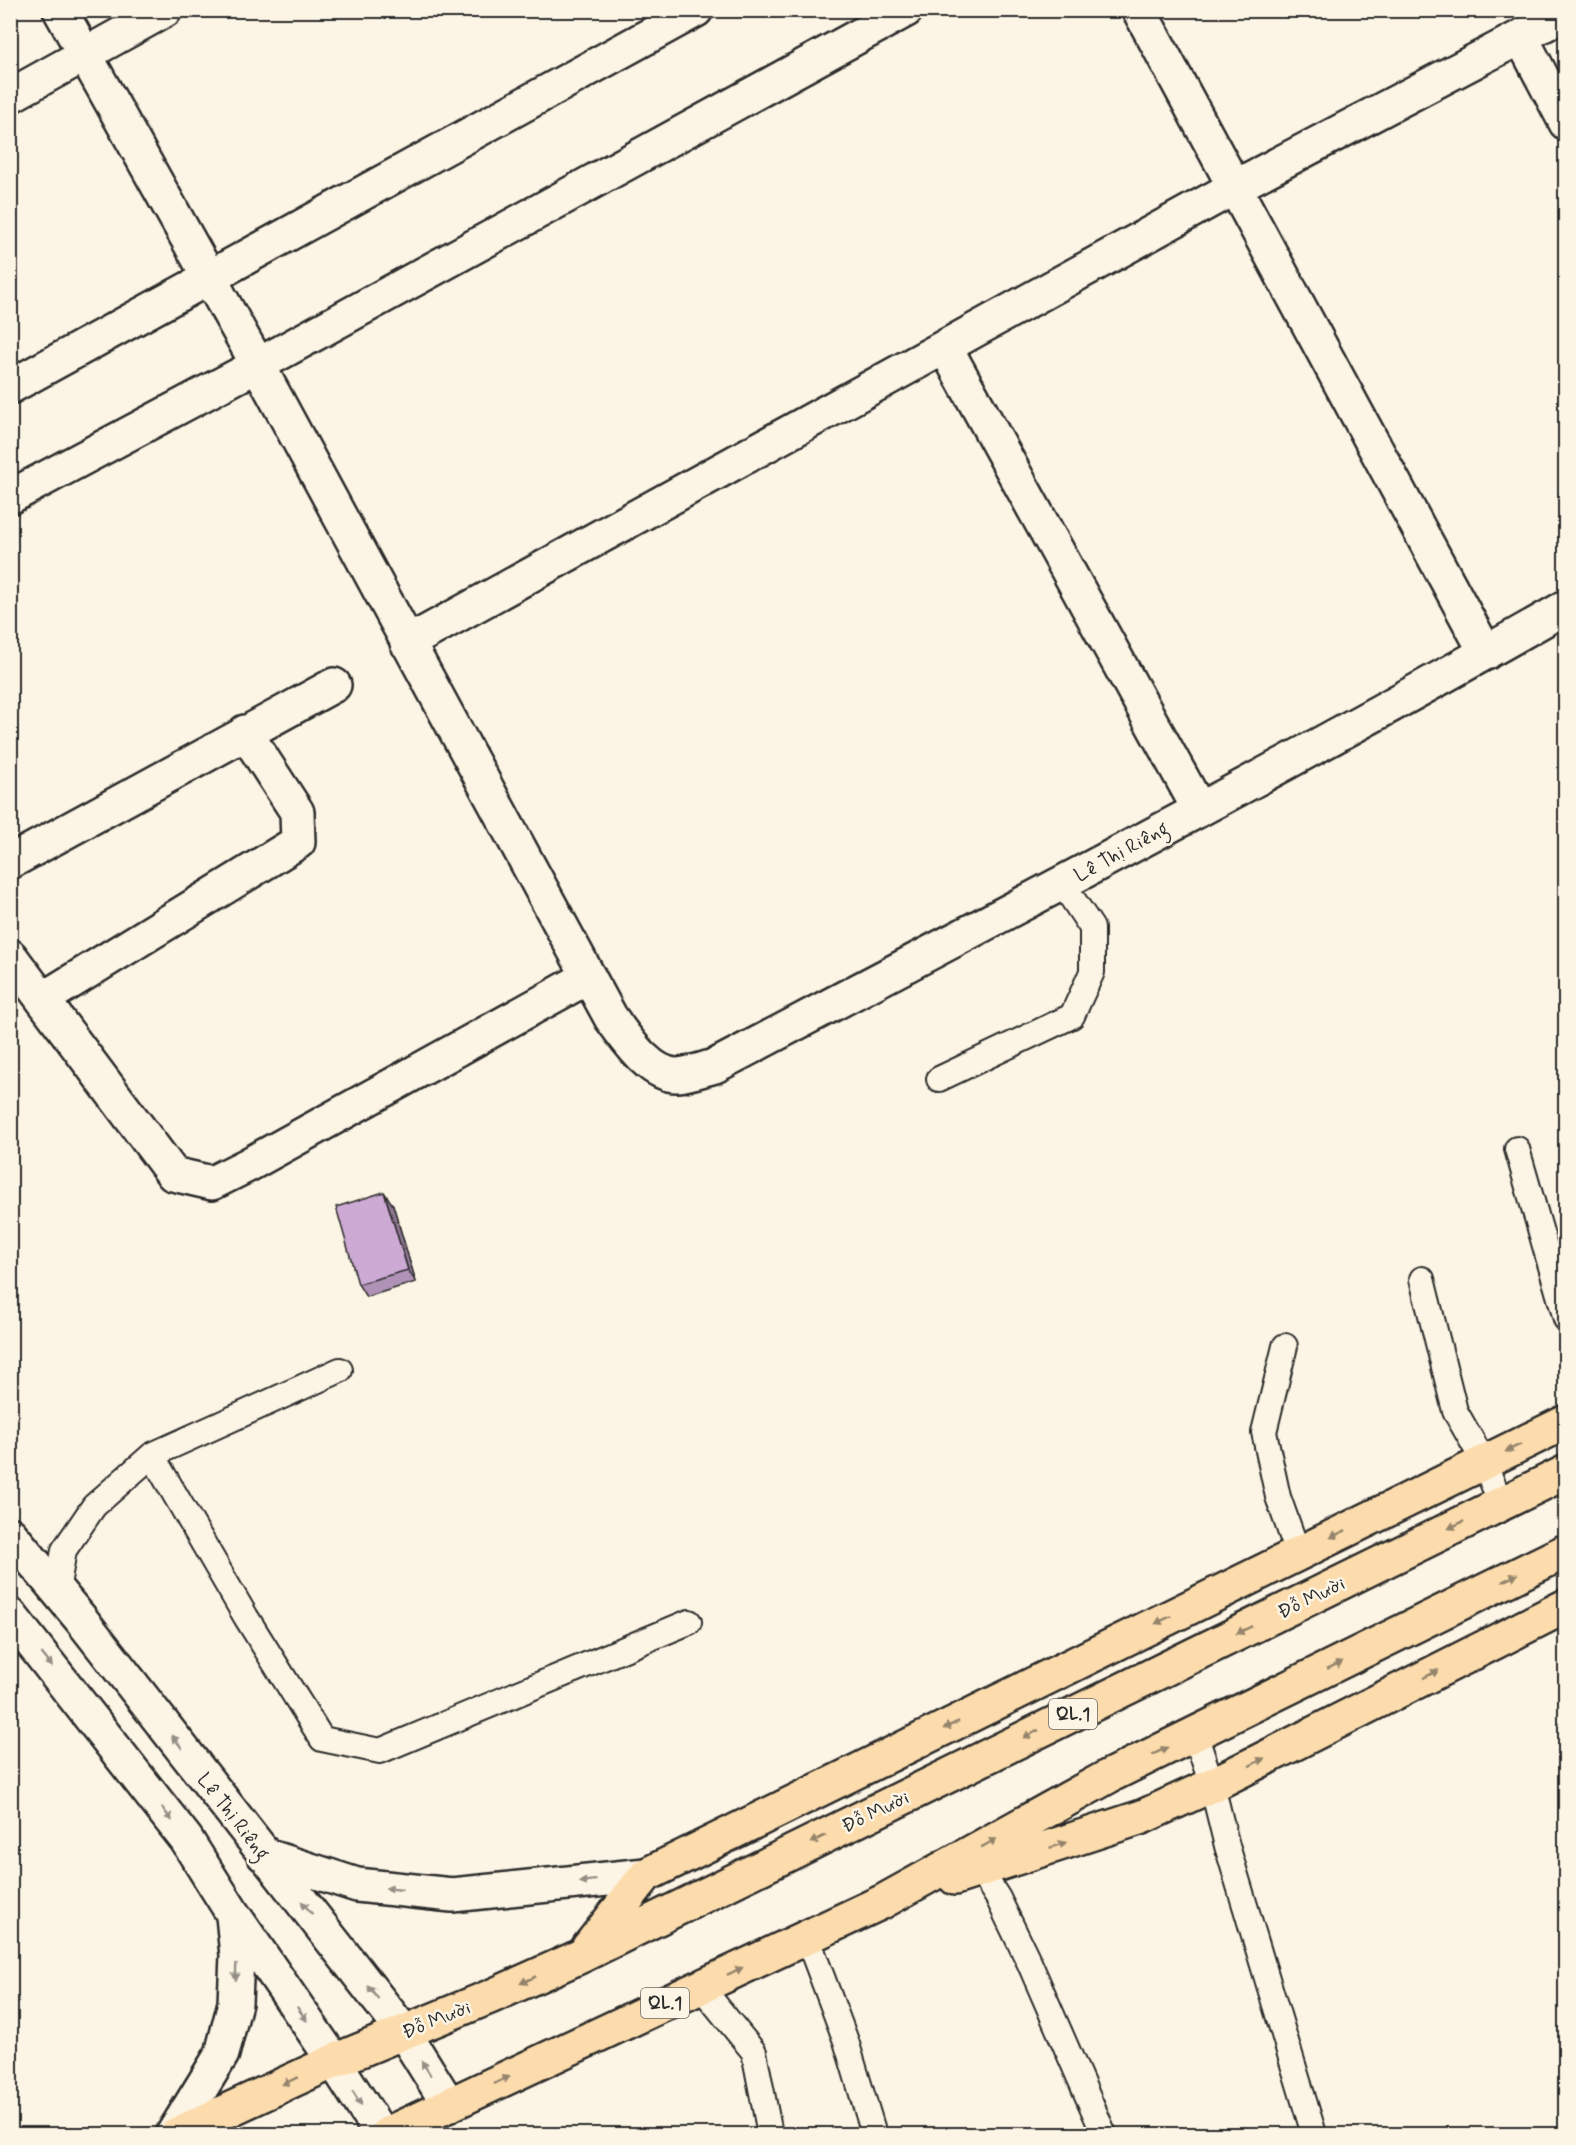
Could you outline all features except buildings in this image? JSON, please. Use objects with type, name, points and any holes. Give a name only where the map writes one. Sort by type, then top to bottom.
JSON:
[{"type":"highway","name":"QL.1","points":[[581,1956],[646,1875],[1566,1422]]},
{"type":"highway","name":"Đỗ Mười","points":[[175,2134],[334,2061],[492,1996],[581,1956],[1566,1472]]},
{"type":"highway","name":"QL.1","points":[[387,2134],[882,1902],[1109,1776],[1566,1551]]},
{"type":"highway","name":"QL.1","points":[[882,1902],[1142,1817],[1212,1785],[1566,1606]]},
{"type":"street","points":[[10,956],[173,1174],[212,1183],[588,977],[258,365],[60,10]]},
{"type":"street","points":[[10,96],[165,10]]},
{"type":"street","points":[[10,387],[696,10]]},
{"type":"street","points":[[10,497],[258,365],[906,10]]},
{"type":"street","points":[[1139,10],[1233,188],[1486,653]]},
{"type":"street","points":[[407,643],[1233,188],[1566,13]]},
{"type":"street","points":[[1521,37],[1566,123]]},
{"type":"street","points":[[945,347],[1199,809]]},
{"type":"street","name":"Lê Thị Riêng","points":[[588,977],[611,1018],[646,1061],[667,1074],[678,1075],[715,1066],[1062,883],[1486,653],[1566,607]]},
{"type":"street","points":[[10,862],[334,684]]},
{"type":"street","points":[[43,999],[298,842],[297,812],[245,732]]},
{"type":"street","name":"Lê Thị Riêng","points":[[10,1534],[403,2031],[449,2105]]},
{"type":"street","points":[[10,1615],[186,1839],[233,1914],[381,2134]]},
{"type":"street","points":[[264,1855],[357,1885],[452,1895],[646,1875]]},
{"type":"street","points":[[175,2134],[222,2054],[235,2003],[237,1955],[233,1914]]},
{"type":"lane","points":[[939,1079],[1072,1016],[1092,972],[1092,928],[1062,883]]},
{"type":"lane","points":[[1517,1149],[1566,1319]]},
{"type":"lane","points":[[1422,1280],[1455,1411],[1484,1462],[1501,1504]]},
{"type":"lane","points":[[1285,1346],[1264,1432],[1278,1497],[1298,1553]]},
{"type":"lane","points":[[57,1591],[64,1550],[82,1523],[94,1506],[152,1455],[340,1370]]},
{"type":"lane","points":[[152,1455],[246,1617],[322,1739],[380,1751],[689,1622]]},
{"type":"lane","points":[[1195,1734],[1314,2134]]},
{"type":"lane","points":[[980,1870],[999,1898],[1104,2134]]},
{"type":"lane","points":[[807,1937],[846,2041],[874,2134]]},
{"type":"lane","points":[[701,1987],[754,2052],[770,2134]]}]
